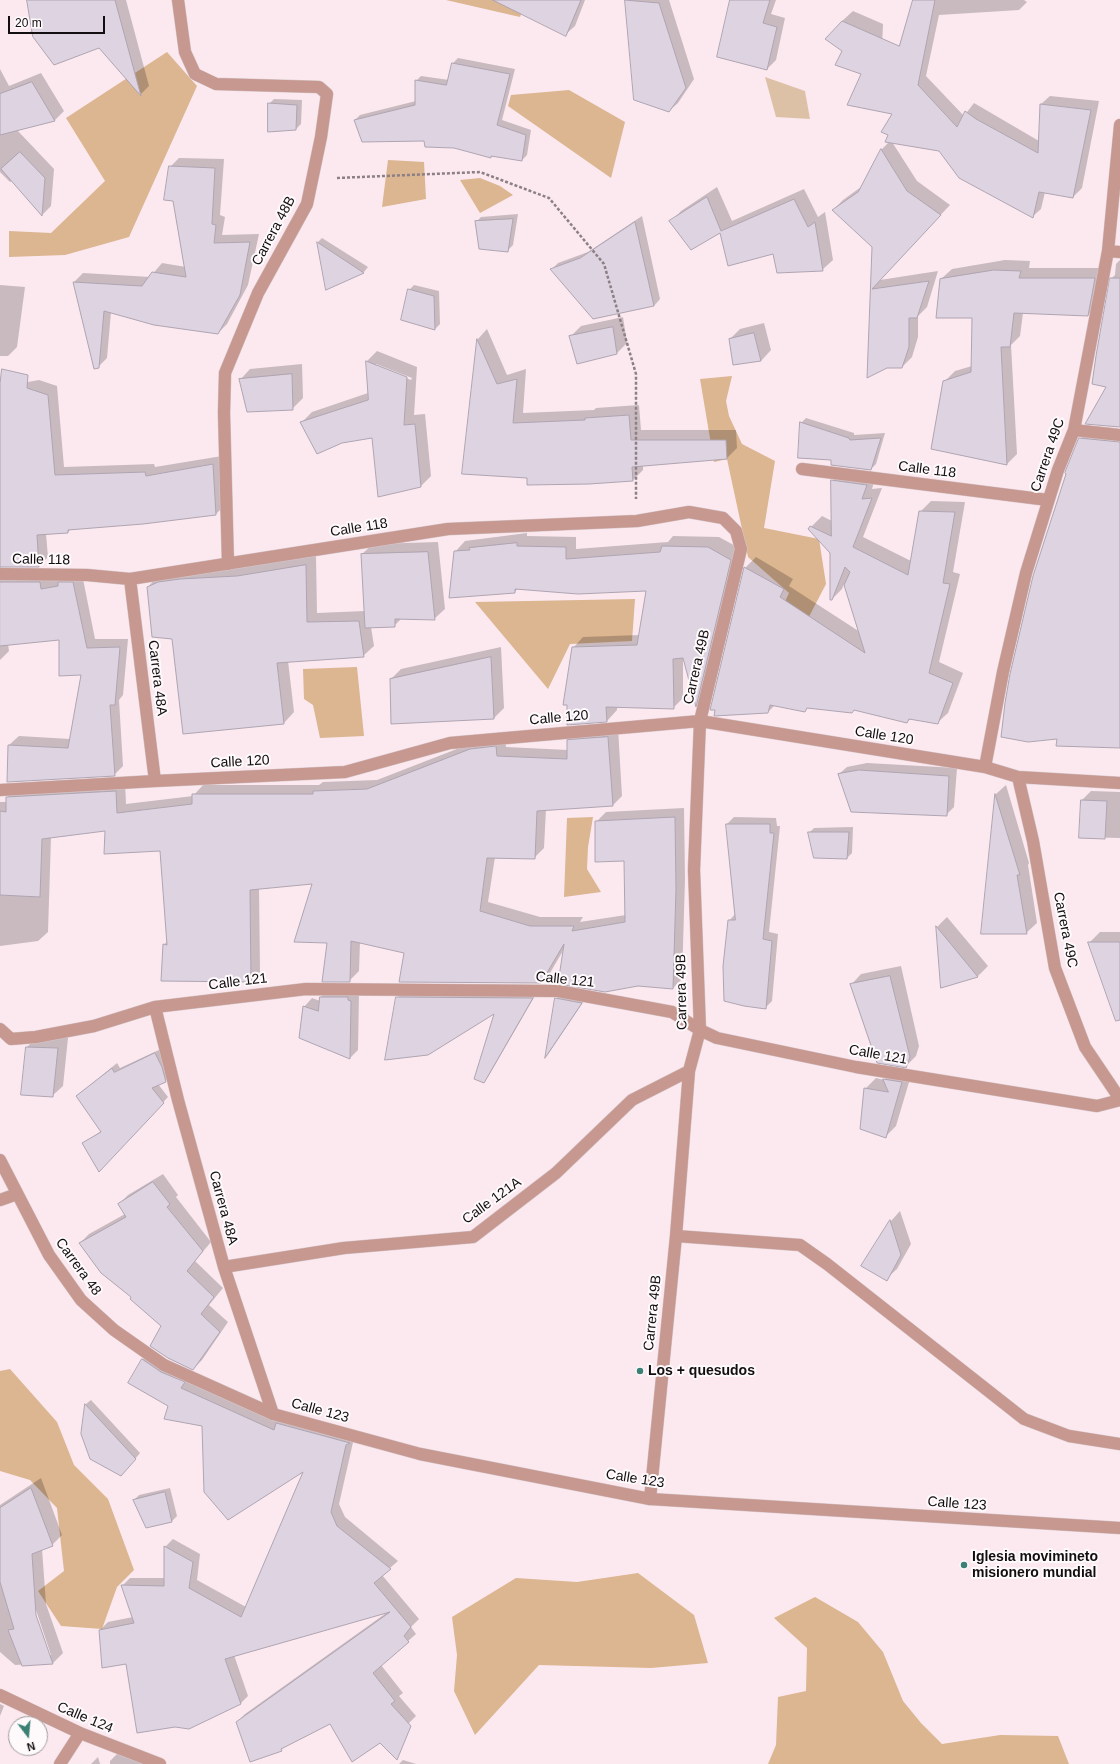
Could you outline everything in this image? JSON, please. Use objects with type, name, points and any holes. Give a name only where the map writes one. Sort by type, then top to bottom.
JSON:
[{"type":"street","name":"Carrera 48B","points":[[178,0],[185,52],[195,74],[216,84],[319,87],[328,94],[307,204],[258,293],[225,373],[224,412],[228,564]]},
{"type":"street","name":"Carrera 49C","points":[[985,767],[1003,672],[1024,581],[1048,500],[1074,430],[1108,251],[1120,125]]},
{"type":"street","points":[[1108,251],[1120,252]]},
{"type":"street","points":[[1074,430],[1120,435]]},
{"type":"street","name":"Calle 118","points":[[802,469],[1048,500]]},
{"type":"street","name":"Calle 118","points":[[0,574],[87,575],[130,579],[448,529],[637,521],[689,512],[724,518]]},
{"type":"street","name":"Carrera 49B","points":[[650,1499],[676,1236],[689,1070],[700,1030],[694,870],[700,721],[741,549],[736,531],[724,518]]},
{"type":"street","name":"Carrera 48A","points":[[130,579],[155,781]]},
{"type":"street","name":"Calle 120","points":[[0,790],[345,772],[450,743],[700,721],[985,767],[1018,777],[1120,783]]},
{"type":"street","name":"Carrera 49C","points":[[1018,777],[1033,841],[1055,968],[1085,1047],[1120,1100]]},
{"type":"street","name":"Calle 121","points":[[0,1029],[11,1039],[36,1037],[94,1026],[156,1007],[306,989],[558,991],[672,1012],[700,1030],[717,1038],[856,1067],[1097,1106],[1120,1100]]},
{"type":"street","name":"Carrera 48A","points":[[156,1007],[178,1100],[224,1267],[273,1414]]},
{"type":"street","name":"Calle 121A","points":[[224,1267],[344,1248],[473,1237],[556,1173],[632,1100],[689,1070]]},
{"type":"street","name":"Carrera 48","points":[[0,1160],[49,1255],[81,1300],[114,1330],[164,1365]]},
{"type":"street","points":[[0,1200],[17,1194]]},
{"type":"street","points":[[676,1236],[800,1245],[827,1264],[1024,1419],[1069,1436],[1120,1444]]},
{"type":"street","name":"Calle 123","points":[[164,1365],[273,1414],[420,1454],[650,1499],[1120,1528]]},
{"type":"street","name":"Calle 124","points":[[0,1695],[80,1733],[160,1764]]},
{"type":"street","points":[[60,1764],[80,1733]]},
{"type":"path","points":[[312,179],[480,172],[549,198],[604,264],[636,374],[637,521]]},
{"type":"shaded area","points":[[446,0],[526,0],[520,17]]},
{"type":"shaded area","points":[[167,52],[197,86],[129,237],[65,255],[9,257],[9,231],[51,233],[105,181],[66,118]]},
{"type":"shaded area","points":[[765,77],[805,91],[810,119],[776,117]]},
{"type":"shaded area","points":[[569,90],[625,122],[611,178],[508,106],[511,95]]},
{"type":"shaded area","points":[[388,160],[424,162],[426,199],[382,207]]},
{"type":"shaded area","points":[[480,178],[500,186],[513,195],[480,213],[460,180]]},
{"type":"shaded area","points":[[732,376],[726,401],[729,416],[742,444],[775,461],[764,528],[819,539],[826,584],[787,659],[762,650],[789,593],[748,557],[727,459],[714,462],[700,379]]},
{"type":"shaded area","points":[[635,599],[632,641],[570,644],[548,689],[475,602]]},
{"type":"shaded area","points":[[357,667],[364,736],[320,738],[313,705],[304,699],[303,669]]},
{"type":"shaded area","points":[[593,817],[588,847],[587,869],[601,892],[564,897],[567,818]]},
{"type":"shaded area","points":[[10,1369],[57,1422],[74,1465],[108,1499],[134,1570],[117,1587],[102,1629],[61,1626],[38,1591],[64,1571],[57,1508],[30,1480],[0,1471],[0,1371]]},
{"type":"shaded area","points":[[638,1573],[694,1615],[708,1663],[651,1668],[539,1665],[475,1735],[454,1691],[457,1655],[452,1617],[516,1578],[577,1582]]},
{"type":"shaded area","points":[[815,1597],[858,1622],[883,1652],[903,1701],[921,1723],[942,1744],[1000,1735],[1058,1736],[1069,1764],[768,1764],[776,1745],[778,1697],[806,1691],[807,1648],[774,1618]]},
{"type":"building","points":[[27,0],[115,0],[141,96],[99,48],[54,65],[33,37]]},
{"type":"building","points":[[493,0],[581,0],[566,36]]},
{"type":"building","points":[[625,0],[659,3],[686,88],[669,112],[634,100]]},
{"type":"building","points":[[730,0],[770,0],[763,23],[777,27],[767,70],[717,57]]},
{"type":"building","points":[[913,0],[935,0],[918,85],[957,127],[965,111],[976,119],[1038,153],[1040,104],[1091,110],[1073,198],[1039,192],[1033,218],[959,178],[939,151],[885,142],[888,135],[881,132],[892,114],[847,105],[861,74],[835,65],[842,51],[825,39],[842,21],[899,46]]},
{"type":"building","points":[[452,63],[510,74],[497,125],[526,135],[522,161],[491,156],[491,158],[454,148],[425,147],[424,141],[362,142],[354,120],[415,105],[415,80],[446,85]]},
{"type":"building","points":[[32,82],[55,121],[0,135],[0,94]]},
{"type":"building","points":[[268,103],[297,105],[296,130],[268,132]]},
{"type":"building","points":[[881,149],[907,191],[941,215],[872,289],[929,281],[917,318],[909,318],[909,347],[902,368],[887,368],[867,378],[872,247],[832,210],[858,192]]},
{"type":"building","points":[[20,152],[45,178],[42,216],[1,169]]},
{"type":"building","points":[[169,166],[215,168],[212,224],[216,225],[214,243],[250,242],[240,295],[218,334],[154,325],[104,311],[99,368],[94,369],[73,282],[142,286],[152,272],[186,277],[173,201],[164,200]]},
{"type":"building","points":[[707,197],[721,231],[794,199],[808,227],[815,222],[823,271],[777,273],[773,254],[728,266],[720,233],[691,250],[669,221]]},
{"type":"building","points":[[513,219],[508,252],[479,249],[475,221]]},
{"type":"building","points":[[635,222],[654,306],[593,319],[550,269],[580,258]]},
{"type":"building","points":[[317,242],[364,273],[326,290]]},
{"type":"building","points":[[994,270],[1021,271],[1019,278],[1095,278],[1088,316],[1014,313],[1010,347],[1001,347],[1007,465],[931,449],[943,381],[971,372],[972,318],[936,318],[940,279]]},
{"type":"building","points":[[1110,278],[1120,278],[1120,427],[1085,424],[1106,387],[1092,384]]},
{"type":"building","points":[[408,289],[434,296],[435,330],[401,320]]},
{"type":"building","points":[[613,327],[617,354],[577,364],[569,336]]},
{"type":"building","points":[[754,333],[761,361],[733,365],[729,339]]},
{"type":"building","points":[[477,339],[497,384],[517,379],[513,423],[585,420],[585,418],[629,415],[631,440],[726,440],[727,459],[632,467],[633,481],[589,484],[527,485],[527,478],[462,474]]},
{"type":"building","points":[[366,361],[407,377],[404,425],[415,424],[421,487],[378,497],[372,438],[342,443],[317,454],[300,422],[368,400]]},
{"type":"building","points":[[2,369],[28,375],[27,388],[48,395],[55,475],[145,472],[146,476],[213,464],[216,515],[143,524],[68,530],[68,533],[37,535],[39,567],[0,567],[0,384]]},
{"type":"building","points":[[292,374],[293,410],[247,412],[239,379]]},
{"type":"building","points":[[800,422],[849,438],[850,440],[881,438],[871,470],[831,465],[831,460],[798,458]]},
{"type":"building","points":[[1079,438],[1120,442],[1120,748],[1056,746],[1057,739],[1028,742],[1001,737],[1010,674],[1033,576],[1066,474],[1065,473]]},
{"type":"building","points":[[831,480],[867,485],[862,499],[872,498],[853,547],[908,575],[919,511],[955,512],[943,583],[950,584],[929,673],[953,683],[938,724],[909,719],[907,723],[854,710],[852,713],[807,708],[805,712],[770,705],[768,713],[714,716],[715,710],[710,710],[744,567],[784,589],[780,597],[865,653],[844,585],[850,572],[845,567],[832,600],[830,600],[830,553],[808,529],[810,526],[831,536]]},
{"type":"building","points":[[517,543],[517,546],[566,547],[566,559],[660,552],[662,546],[708,547],[731,560],[696,707],[683,658],[673,659],[674,709],[606,707],[607,722],[567,725],[567,705],[563,705],[572,647],[637,645],[646,591],[578,594],[515,589],[515,593],[449,598],[454,551]]},
{"type":"building","points":[[428,552],[435,620],[395,619],[395,627],[365,628],[361,554]]},
{"type":"building","points":[[306,565],[307,622],[359,621],[364,657],[277,663],[284,724],[183,734],[172,639],[152,637],[147,587],[158,582],[180,579],[237,576]]},
{"type":"building","points":[[0,582],[40,582],[41,589],[58,586],[58,582],[73,582],[87,648],[120,647],[115,705],[110,705],[115,776],[7,782],[8,745],[68,748],[81,675],[59,676],[59,640],[0,646]]},
{"type":"building","points":[[491,657],[494,719],[391,724],[390,679]]},
{"type":"building","points":[[608,737],[613,806],[537,811],[535,859],[487,858],[480,911],[530,926],[574,926],[572,931],[625,922],[624,861],[595,862],[595,821],[675,817],[676,889],[673,989],[638,986],[605,992],[558,984],[564,944],[541,983],[399,982],[404,953],[351,941],[350,982],[322,982],[327,943],[294,942],[312,884],[250,890],[251,982],[161,981],[163,944],[167,945],[160,851],[104,854],[105,831],[42,839],[40,897],[0,895],[0,811],[6,812],[6,797],[116,791],[117,813],[192,804],[192,794],[313,794],[313,791],[367,789],[470,749],[496,746],[497,756],[567,759],[567,740]]},
{"type":"building","points":[[859,770],[949,776],[947,816],[851,812],[838,774]]},
{"type":"building","points":[[995,794],[1020,875],[1017,875],[1027,934],[981,934]]},
{"type":"building","points":[[1081,800],[1107,801],[1105,839],[1079,838]]},
{"type":"building","points":[[726,824],[770,824],[770,833],[774,833],[763,939],[772,941],[766,1009],[724,1001],[723,966],[728,920],[735,920]]},
{"type":"building","points":[[808,832],[849,832],[847,859],[814,858]]},
{"type":"building","points":[[936,926],[978,977],[941,988]]},
{"type":"building","points":[[1088,942],[1120,942],[1120,1020],[1116,1021]]},
{"type":"building","points":[[890,976],[910,1057],[906,1068],[877,1063],[850,984]]},
{"type":"building","points":[[320,997],[348,997],[348,1000],[351,1001],[350,1059],[299,1038],[303,1006],[318,1011]]},
{"type":"building","points":[[396,997],[533,998],[484,1083],[474,1079],[494,1014],[428,1055],[385,1060]]},
{"type":"building","points":[[555,998],[582,1003],[545,1058]]},
{"type":"building","points":[[26,1047],[58,1048],[53,1097],[21,1095]]},
{"type":"building","points":[[155,1053],[162,1067],[166,1082],[152,1088],[164,1103],[99,1172],[82,1143],[101,1132],[76,1096],[112,1068],[114,1072]]},
{"type":"building","points":[[883,1079],[902,1082],[886,1138],[860,1129],[864,1088],[888,1092]]},
{"type":"building","points":[[153,1182],[170,1204],[167,1207],[203,1251],[187,1271],[214,1297],[201,1314],[220,1332],[193,1370],[168,1358],[150,1346],[161,1326],[130,1299],[131,1297],[101,1273],[79,1243],[126,1217],[118,1204]]},
{"type":"building","points":[[890,1220],[901,1255],[887,1281],[861,1266]]},
{"type":"building","points":[[142,1359],[161,1372],[185,1382],[181,1388],[274,1430],[276,1423],[350,1443],[346,1445],[331,1512],[337,1526],[391,1569],[374,1583],[411,1627],[404,1636],[409,1642],[373,1673],[395,1701],[391,1704],[411,1726],[397,1760],[380,1743],[352,1762],[330,1724],[281,1749],[282,1751],[250,1762],[236,1722],[390,1612],[225,1659],[241,1704],[189,1729],[175,1727],[137,1733],[126,1664],[102,1668],[99,1630],[134,1623],[121,1585],[164,1586],[164,1546],[193,1562],[189,1588],[241,1617],[303,1472],[228,1520],[204,1492],[202,1426],[164,1419],[168,1406],[128,1383]]},
{"type":"building","points":[[85,1404],[136,1459],[121,1476],[90,1459],[81,1434]]},
{"type":"building","points":[[31,1488],[53,1546],[32,1554],[36,1615],[53,1664],[22,1666],[8,1630],[14,1629],[0,1582],[0,1508]]},
{"type":"building","points":[[165,1492],[172,1522],[146,1528],[133,1500]]},
{"type":"place","name":"Los + quesudos","points":[[640,1371]]},
{"type":"place","name":"Iglesia movimineto misionero mundial","points":[[964,1565]]}]
